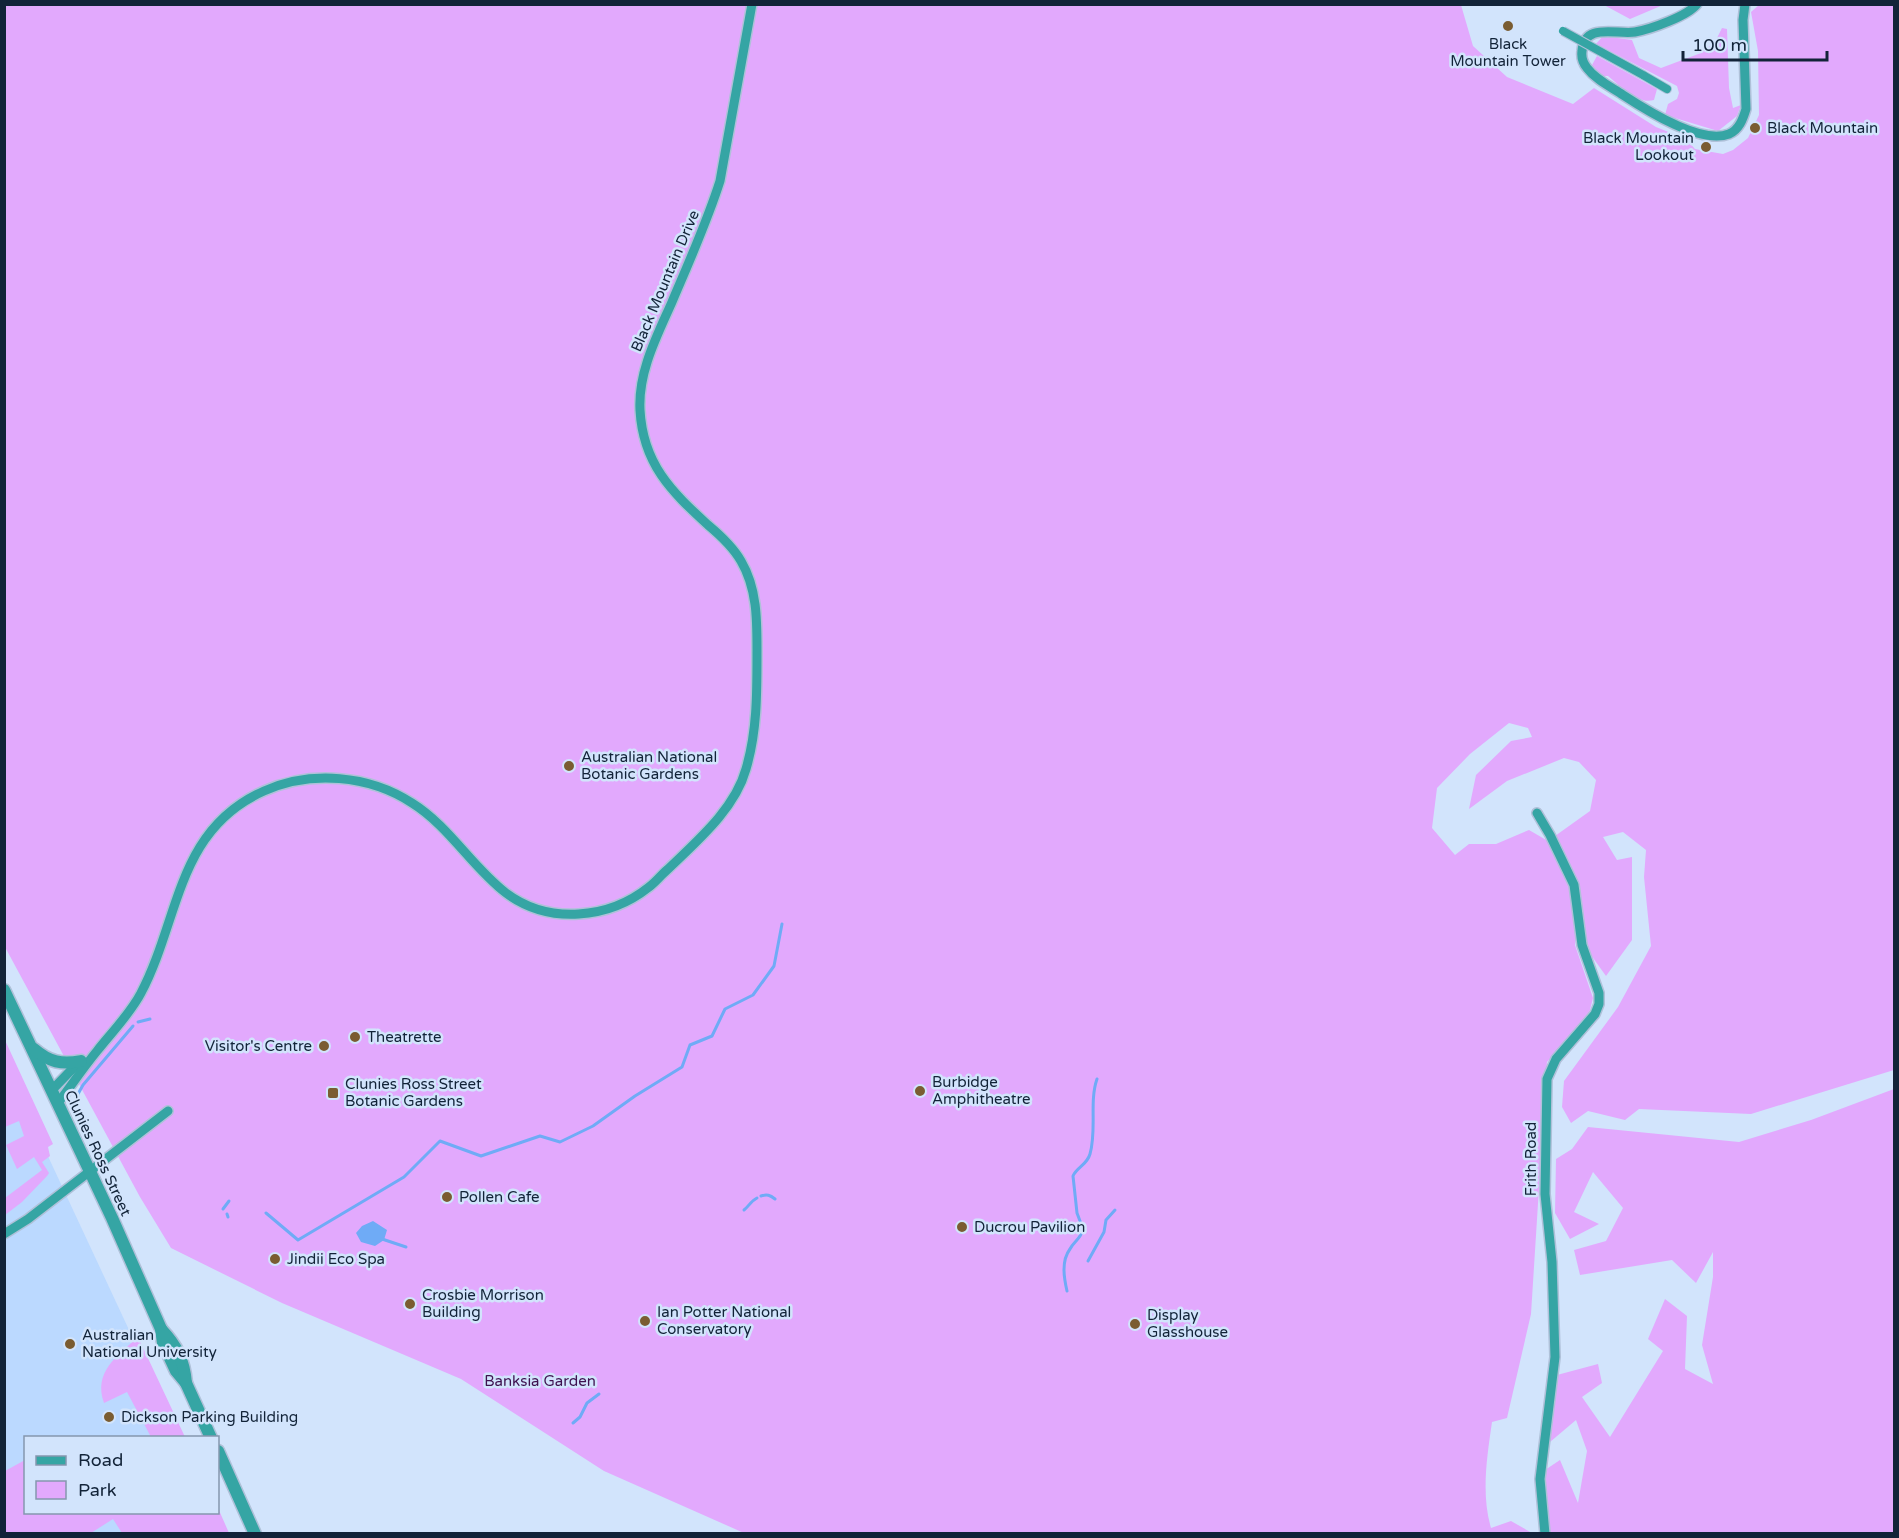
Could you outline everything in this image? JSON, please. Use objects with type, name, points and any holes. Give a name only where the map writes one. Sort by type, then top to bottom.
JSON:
[{"type":"street","name":"Black Mountain Drive","points":[[58,1103],[124,1018],[141,992],[156,958],[191,860],[212,830],[235,808],[262,792],[288,782],[312,778],[340,778],[363,782],[387,790],[412,803],[436,822],[504,892],[536,909],[554,914],[576,915],[611,909],[648,888],[684,854],[734,798],[746,772],[756,724],[756,605],[752,585],[736,553],[722,537],[677,497],[660,476],[650,458],[643,435],[640,397],[642,380],[654,343],[711,209],[720,181],[752,4]]},
{"type":"street","points":[[1698,4],[1688,13],[1633,33],[1607,30],[1598,32],[1584,42],[1582,59],[1595,77],[1667,122],[1691,131],[1720,136],[1735,131],[1743,120],[1746,109],[1743,20],[1745,4]]},
{"type":"street","points":[[1563,31],[1667,89]]},
{"type":"street","name":"Frith Road","points":[[1537,813],[1574,885],[1582,945],[1599,993],[1599,1004],[1595,1014],[1556,1059],[1547,1078],[1545,1194],[1552,1262],[1555,1357],[1540,1479],[1545,1533]]},
{"type":"street","name":"Clunies Ross Street","points":[[4,990],[161,1329],[163,1343],[176,1371],[186,1383],[211,1436]]},
{"type":"street","points":[[31,1046],[52,1061],[67,1064],[81,1060]]},
{"type":"street","name":"Black Mountain Drive","points":[[52,1090],[81,1060],[94,1055]]},
{"type":"street","points":[[4,1234],[28,1220],[89,1170],[168,1111]]},
{"type":"street","points":[[219,1453],[255,1533]]},
{"type":"shaded area","name":"Australian National University","points":[[4,1062],[179,1436],[24,1436],[24,1514],[214,1514],[224,1533],[5,1533]]},
{"type":"green space","name":"Banksia Garden","points":[[4,5],[1461,5],[1473,46],[1507,77],[1573,104],[1594,88],[1656,127],[1686,139],[1695,149],[1723,154],[1733,150],[1748,138],[1759,115],[1758,51],[1751,12],[1759,5],[1894,5],[1894,1070],[1751,1114],[1639,1109],[1625,1120],[1588,1111],[1571,1123],[1562,1107],[1564,1081],[1618,1007],[1651,946],[1644,877],[1646,850],[1623,832],[1603,837],[1617,860],[1632,857],[1632,940],[1606,976],[1583,944],[1579,914],[1575,945],[1593,998],[1588,1018],[1547,1062],[1531,1314],[1507,1418],[1492,1422],[1487,1462],[1486,1502],[1491,1528],[1511,1521],[1532,1533],[744,1533],[604,1471],[461,1379],[282,1303],[171,1248],[140,1197],[5,947]],"holes":[[[1509,723],[1528,728],[1532,737],[1511,741],[1476,775],[1469,809],[1507,781],[1564,758],[1579,762],[1596,780],[1590,811],[1548,841],[1529,830],[1496,844],[1469,844],[1455,855],[1432,828],[1437,788],[1470,754]]]},
{"type":"green space","points":[[1604,5],[1663,5],[1630,19]]},
{"type":"green space","points":[[1722,28],[1727,29],[1729,88],[1733,108],[1741,105],[1737,116],[1718,131],[1665,115],[1668,104],[1677,99],[1679,93],[1677,86],[1596,44],[1603,36],[1632,40],[1639,58],[1661,68],[1701,53],[1715,42]]},
{"type":"green space","points":[[1597,56],[1657,89],[1654,100],[1642,100],[1608,76],[1601,76],[1592,65]]},
{"type":"green space","points":[[4,1038],[53,1144],[48,1147],[50,1156],[42,1162],[49,1173],[47,1176],[22,1202],[5,1215],[5,1198],[42,1170],[34,1157],[17,1169],[6,1145],[24,1136],[19,1121],[5,1127]]},
{"type":"green space","points":[[1894,1089],[1894,1533],[1550,1533],[1542,1472],[1560,1460],[1578,1503],[1587,1451],[1576,1420],[1550,1442],[1557,1375],[1598,1364],[1602,1383],[1582,1397],[1610,1437],[1663,1351],[1648,1339],[1665,1299],[1687,1316],[1685,1369],[1713,1384],[1702,1345],[1713,1277],[1713,1252],[1696,1283],[1672,1260],[1580,1275],[1574,1250],[1606,1241],[1623,1208],[1593,1172],[1574,1212],[1599,1224],[1570,1239],[1555,1213],[1556,1159],[1572,1149],[1588,1127],[1739,1142],[1811,1120]]},
{"type":"green space","points":[[138,1337],[185,1436],[150,1436],[127,1392],[104,1403],[101,1392],[102,1382],[104,1374],[115,1358]]},
{"type":"green space","points":[[24,1461],[24,1514],[219,1514],[219,1510],[229,1533],[122,1533],[113,1519],[91,1533],[5,1533],[5,1471]]},
{"type":"water","points":[[373,1221],[387,1230],[384,1240],[375,1246],[361,1242],[356,1233],[362,1226]]},
{"type":"waterway","points":[[266,1213],[298,1240],[404,1177],[440,1141],[481,1156],[540,1136],[560,1142],[593,1126],[682,1067],[690,1045],[712,1036],[725,1009],[753,995],[774,966],[782,924]]},
{"type":"waterway","points":[[138,1022],[150,1019]]},
{"type":"waterway","points":[[78,1108],[78,1094],[83,1085],[133,1026]]},
{"type":"waterway","points":[[1067,1291],[1064,1275],[1065,1259],[1083,1229],[1077,1213],[1073,1176],[1087,1161],[1090,1154],[1097,1079]]},
{"type":"waterway","points":[[761,1196],[768,1195],[775,1199]]},
{"type":"waterway","points":[[744,1210],[757,1198]]},
{"type":"waterway","points":[[223,1209],[229,1201]]},
{"type":"waterway","points":[[1088,1261],[1104,1232],[1106,1220],[1115,1210]]},
{"type":"waterway","points":[[382,1239],[406,1247]]},
{"type":"waterway","points":[[573,1423],[580,1417],[587,1403],[599,1394]]},
{"type":"place","name":"Black Mountain Tower","points":[[1508,26]]},
{"type":"place","name":"Black Mountain","points":[[1755,128]]},
{"type":"place","name":"Black Mountain Lookout","points":[[1706,147]]},
{"type":"place","name":"Australian National Botanic Gardens","points":[[569,766]]},
{"type":"place","name":"Theatrette","points":[[355,1037]]},
{"type":"place","name":"Visitor's Centre","points":[[324,1046]]},
{"type":"place","name":"Burbidge Amphitheatre","points":[[920,1091]]},
{"type":"place","name":"Clunies Ross Street Botanic Gardens","points":[[333,1093]]},
{"type":"place","name":"Pollen Cafe","points":[[447,1197]]},
{"type":"place","name":"Ducrou Pavilion","points":[[962,1227]]},
{"type":"place","name":"Jindii Eco Spa","points":[[275,1259]]},
{"type":"place","name":"Crosbie Morrison Building","points":[[410,1304]]},
{"type":"place","name":"Ian Potter National Conservatory","points":[[645,1321]]},
{"type":"place","name":"Display Glasshouse","points":[[1135,1324]]},
{"type":"place","name":"Australian National University","points":[[70,1344]]},
{"type":"place","name":"Dickson Parking Building","points":[[109,1417]]}]
